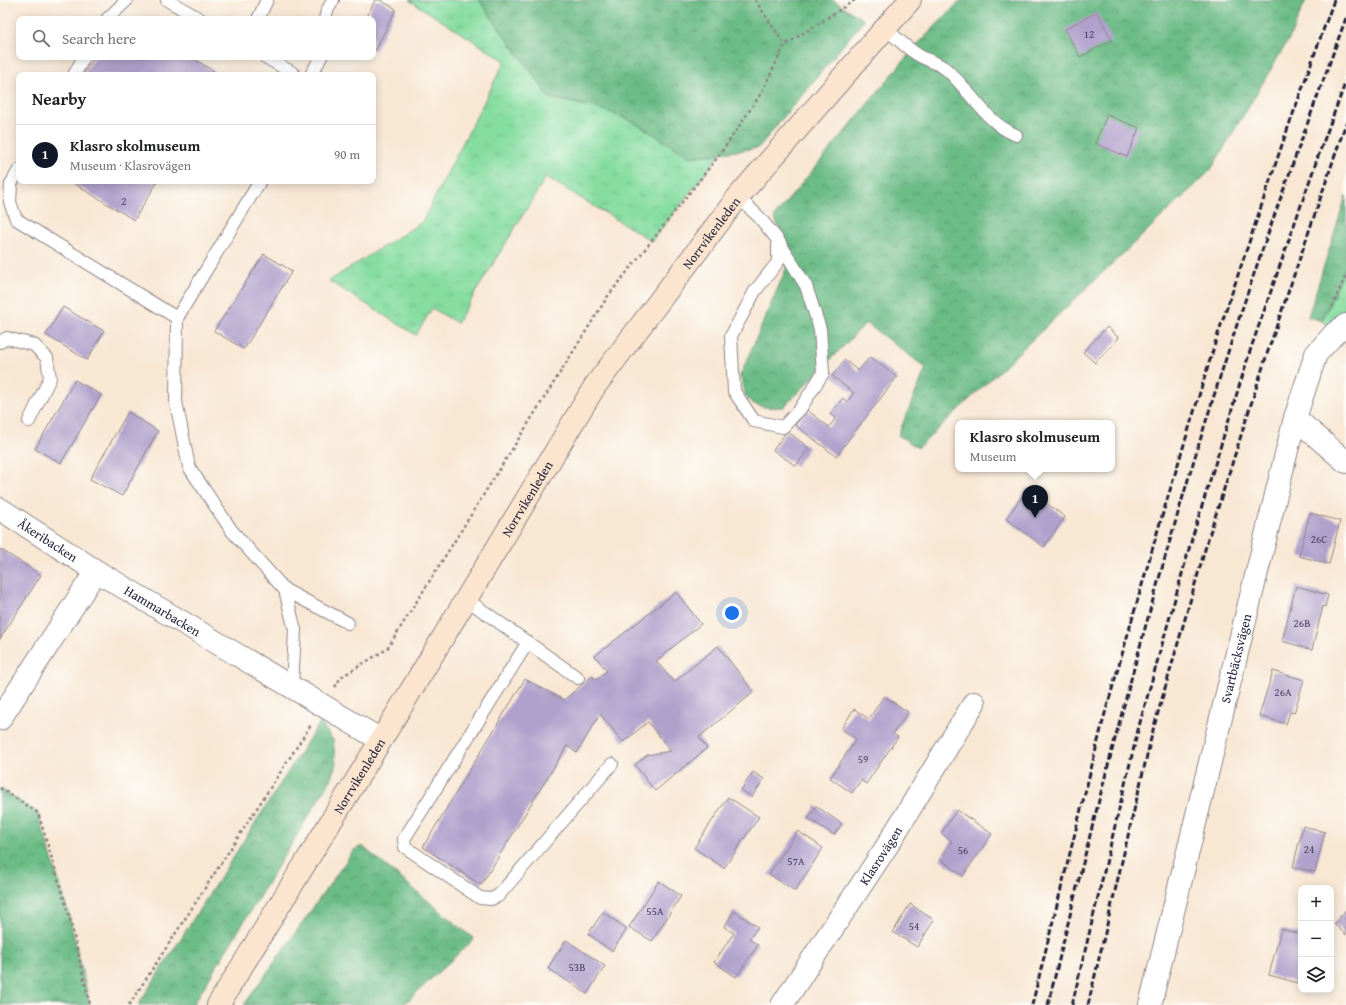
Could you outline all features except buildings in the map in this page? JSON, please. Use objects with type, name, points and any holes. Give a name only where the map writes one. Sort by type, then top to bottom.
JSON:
[{"type":"main road","name":"Norrvikenleden","points":[[218,1005],[381,740],[595,386],[738,197],[910,0]]},
{"type":"main road","name":"Norrvikenleden","points":[[886,28],[915,0]]},
{"type":"street","name":"Svartbäcksvägen","points":[[1150,1005],[1295,418],[1316,354],[1335,333],[1346,325]]},
{"type":"street","points":[[1295,418],[1346,462]]},
{"type":"street","name":"Åkeribacken","points":[[0,509],[96,571]]},
{"type":"street","name":"Hammarbacken","points":[[96,571],[381,740]]},
{"type":"street","points":[[0,719],[96,571]]},
{"type":"street","name":"Klasrovägen","points":[[782,1005],[888,846],[974,703]]},
{"type":"lane","points":[[109,16],[128,0]]},
{"type":"lane","points":[[167,0],[195,16]]},
{"type":"lane","points":[[259,16],[267,0]]},
{"type":"lane","points":[[325,16],[326,11],[333,0]]},
{"type":"lane","points":[[886,28],[920,56],[933,61],[946,70],[988,116],[1006,131],[1016,135]]},
{"type":"lane","points":[[76,72],[82,60]]},
{"type":"lane","points":[[271,60],[291,72]]},
{"type":"lane","points":[[313,72],[319,60]]},
{"type":"lane","points":[[16,175],[11,184],[10,202],[16,219],[177,318]]},
{"type":"lane","points":[[258,184],[177,318],[176,402],[189,466],[232,531],[285,590],[348,623]]},
{"type":"lane","points":[[738,197],[759,217],[778,240],[806,286],[820,329],[823,373],[800,409],[783,428],[754,422],[734,391],[731,336],[755,291],[778,262],[778,240]]},
{"type":"lane","points":[[0,342],[7,338],[34,344],[47,358],[50,378],[29,421]]},
{"type":"lane","points":[[285,590],[295,630],[292,687]]},
{"type":"lane","points":[[466,599],[578,678]]},
{"type":"lane","points":[[528,642],[404,839],[405,847],[480,898],[491,899],[498,896],[612,764]]},
{"type":"path","points":[[755,0],[785,45]]},
{"type":"path","points":[[129,1005],[324,706],[341,677],[387,649],[608,296],[721,153],[760,95],[785,45],[855,0]]},
{"type":"path","points":[[0,788],[38,813],[69,915],[90,1005]]},
{"type":"green space","points":[[409,0],[479,0],[550,98],[595,108],[620,116],[690,157],[721,153],[652,241],[546,177],[457,323],[432,308],[416,335],[329,281],[422,222],[505,61]]},
{"type":"green space","points":[[479,0],[833,0],[864,20],[758,148],[690,157],[620,116],[595,108],[550,98]]},
{"type":"green space","points":[[961,0],[1306,0],[1289,39],[1210,171],[918,448],[898,435],[926,368],[866,323],[784,407],[773,408],[757,405],[748,399],[745,394],[740,376],[792,255],[774,217],[914,48]]},
{"type":"green space","points":[[1346,196],[1346,266],[1322,321],[1308,317]]},
{"type":"green space","points":[[1346,266],[1346,311],[1327,325],[1322,321]]},
{"type":"green space","points":[[320,722],[333,740],[336,763],[330,781],[193,1005],[138,1005]]},
{"type":"green space","points":[[0,788],[38,813],[69,915],[90,1005],[0,1005]]},
{"type":"green space","points":[[362,846],[474,939],[403,1005],[244,1005],[354,850]]},
{"type":"railway","points":[[1032,1005],[1104,717],[1159,526],[1217,337],[1284,139],[1334,0]]},
{"type":"railway","points":[[1048,1005],[1111,754],[1180,505],[1245,300],[1346,18]]},
{"type":"railway","points":[[1072,1005],[1139,726],[1193,535],[1251,348],[1346,81]]},
{"type":"railway","points":[[1088,1005],[1153,730],[1208,539],[1267,354],[1346,123]]},
{"type":"place","name":"Klasro skolmuseum","points":[[1035,518]]}]
